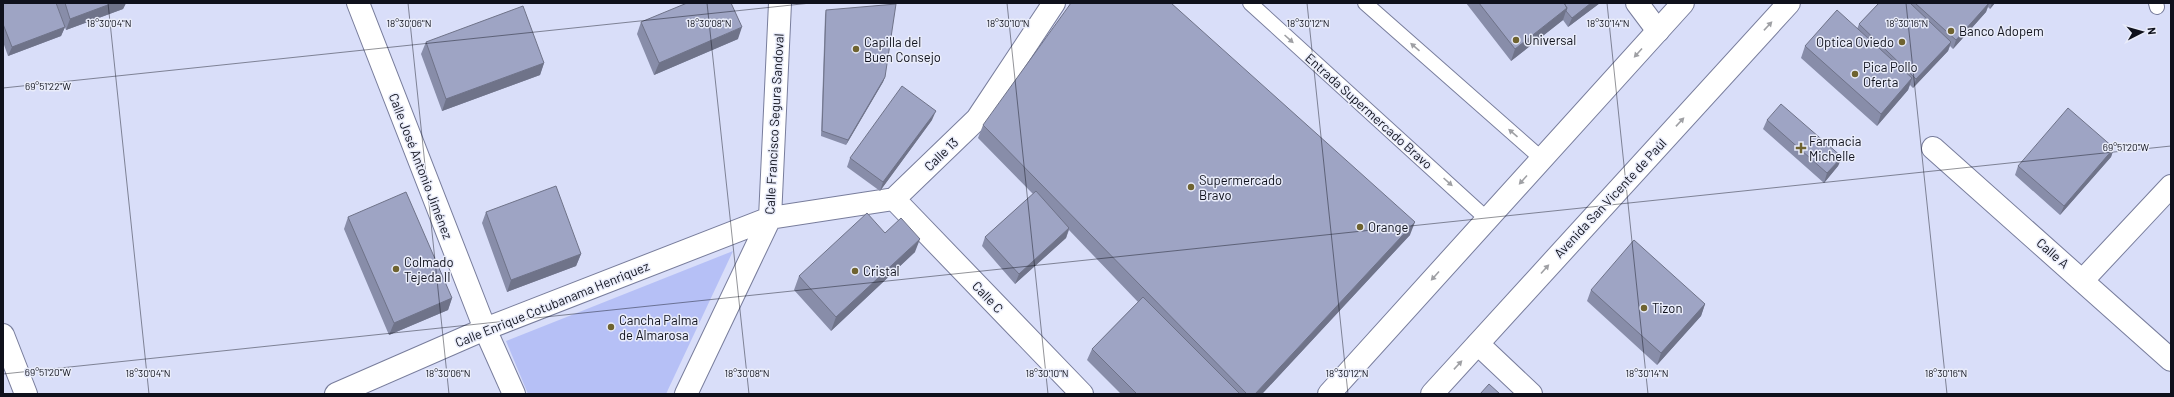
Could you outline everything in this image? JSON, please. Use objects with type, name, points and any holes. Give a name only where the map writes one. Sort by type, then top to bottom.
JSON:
[{"type":"street","name":"Calle José Antonio Jiménez","points":[[358,3],[485,329],[514,394]]},
{"type":"street","name":"Calle Francisco Segura Sandoval","points":[[686,394],[770,218],[780,3]]},
{"type":"street","name":"Calle 13","points":[[894,199],[977,119],[1054,3]]},
{"type":"street","points":[[1637,3],[1658,31]]},
{"type":"street","points":[[1329,394],[1683,3]]},
{"type":"street","name":"Avenida San Vicente de Paúl","points":[[1432,394],[1789,3]]},
{"type":"street","name":"Calle A","points":[[1933,148],[2083,280],[2171,360]]},
{"type":"street","points":[[2083,280],[2171,186]]},
{"type":"street","points":[[770,218],[894,199]]},
{"type":"street","name":"Calle C","points":[[894,199],[1082,394]]},
{"type":"street","name":"Calle Enrique Cotubanama Henriquez","points":[[336,394],[485,329],[770,218]]},
{"type":"street","points":[[3,335],[26,394]]},
{"type":"street","points":[[1478,344],[1532,394]]},
{"type":"lane","name":"Entrada Supermercado Bravo","points":[[1250,3],[1488,219]]},
{"type":"lane","points":[[1365,3],[1542,159]]},
{"type":"shaded area","points":[[733,251],[666,394],[528,394],[506,341]]},
{"type":"building","points":[[3,3],[56,3],[65,27],[12,47],[3,24]]},
{"type":"building","points":[[65,3],[113,3],[70,19]]},
{"type":"building","points":[[687,3],[731,3],[742,27],[659,63],[641,22]]},
{"type":"building","name":"Supermercado Bravo","points":[[1071,3],[1171,3],[1415,222],[1255,394],[1247,394],[983,125]]},
{"type":"building","name":"Universal","points":[[1479,3],[1564,3],[1567,8],[1515,49]]},
{"type":"building","points":[[1564,3],[1591,3],[1572,18],[1566,11],[1567,8]]},
{"type":"building","name":"Optica Oviedo","points":[[1879,3],[1910,3],[1951,42],[1916,79],[1859,24]]},
{"type":"building","name":"Banco Adopem","points":[[1915,3],[1989,3],[1956,40]]},
{"type":"building","name":"Capilla del Buen Consejo","points":[[896,4],[885,77],[848,140],[822,131],[826,10]]},
{"type":"building","points":[[523,6],[544,63],[446,99],[426,42]]},
{"type":"building","name":"Pica Pollo Oferta","points":[[1837,10],[1912,78],[1881,114],[1805,46]]},
{"type":"building","points":[[902,86],[936,111],[883,182],[850,158]]},
{"type":"building","points":[[1781,104],[1842,157],[1827,173],[1767,120]]},
{"type":"building","points":[[2068,108],[2114,148],[2064,206],[2018,166]]},
{"type":"building","points":[[556,186],[581,254],[511,280],[486,212]]},
{"type":"building","points":[[1036,191],[1069,228],[1019,274],[985,237]]},
{"type":"building","name":"Colmado Tejeda II","points":[[406,192],[452,298],[394,323],[348,217]]},
{"type":"building","name":"Cristal","points":[[867,213],[885,233],[901,218],[920,239],[836,317],[799,276]]},
{"type":"building","name":"Tizon","points":[[1634,240],[1705,304],[1661,353],[1591,290]]},
{"type":"building","points":[[1143,297],[1240,394],[1137,394],[1092,349]]},
{"type":"building","points":[[1489,384],[1500,394],[1480,394]]},
{"type":"place","name":"Banco Adopem","points":[[1951,31]]},
{"type":"place","name":"Universal","points":[[1516,40]]},
{"type":"place","name":"Optica Oviedo","points":[[1902,42]]},
{"type":"place","name":"Capilla del Buen Consejo","points":[[856,49]]},
{"type":"place","name":"Pica Pollo Oferta","points":[[1855,74]]},
{"type":"place","name":"Farmacia Michelle","points":[[1801,148]]},
{"type":"place","name":"Supermercado Bravo","points":[[1191,187]]},
{"type":"place","name":"Orange","points":[[1360,227]]},
{"type":"place","name":"Colmado Tejeda II","points":[[396,269]]},
{"type":"place","name":"Cristal","points":[[855,271]]},
{"type":"place","name":"Tizon","points":[[1644,308]]},
{"type":"place","name":"Cancha Palma de Almarosa","points":[[611,327]]}]
